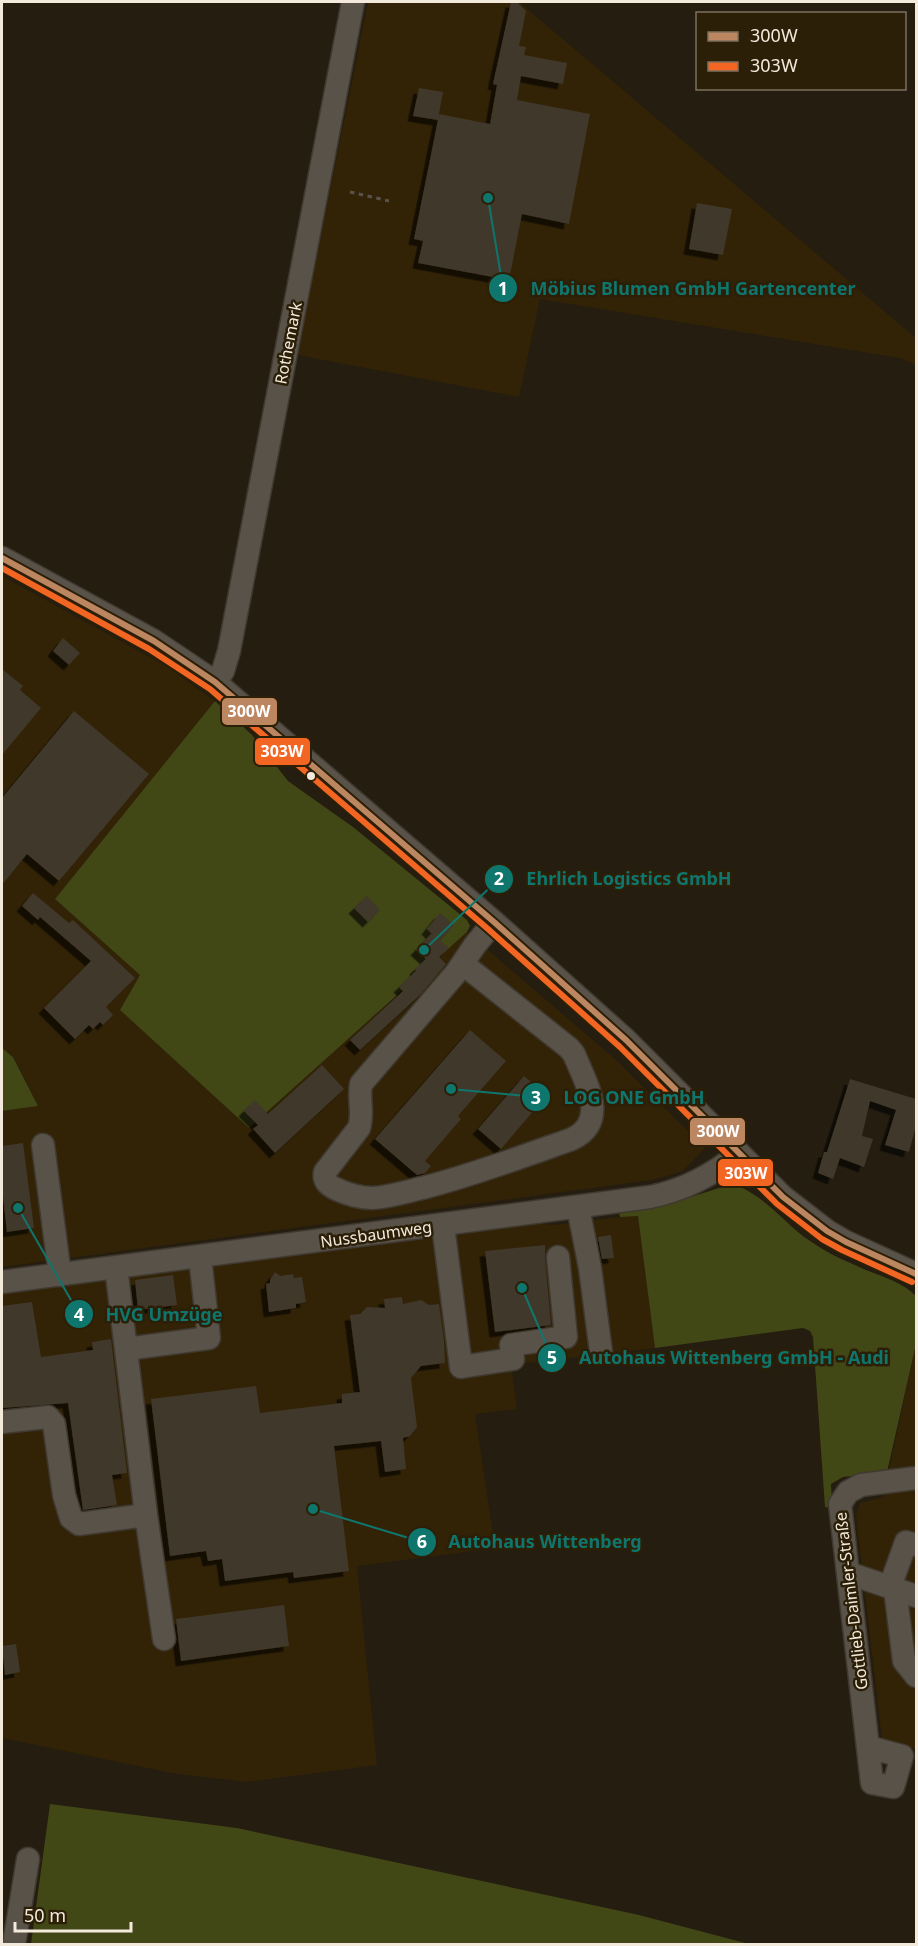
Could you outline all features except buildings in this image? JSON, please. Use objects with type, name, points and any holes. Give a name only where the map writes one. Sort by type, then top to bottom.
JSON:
[{"type":"street","name":"Rothemark","points":[[215,682],[223,670],[229,651],[353,2]]},
{"type":"street","points":[[2,558],[154,641],[215,682],[494,922],[626,1040],[783,1197],[827,1231],[868,1253],[916,1274]]},
{"type":"street","points":[[463,964],[574,1054],[591,1098],[593,1108],[590,1122],[584,1131],[572,1139],[474,1174],[398,1194],[370,1198],[348,1194],[333,1188],[326,1183],[325,1172],[359,1128],[361,1084],[463,964],[494,922]]},
{"type":"street","points":[[44,1144],[60,1275]]},
{"type":"street","name":"Nussbaumweg","points":[[2,1282],[650,1197],[682,1189],[708,1177],[739,1153]]},
{"type":"street","points":[[578,1207],[601,1352]]},
{"type":"street","points":[[443,1225],[461,1367],[513,1359],[511,1345],[566,1337],[558,1257]]},
{"type":"street","points":[[126,1349],[209,1338],[200,1257]]},
{"type":"street","points":[[116,1267],[146,1515],[164,1640]]},
{"type":"street","points":[[561,1293],[592,1289]]},
{"type":"street","points":[[2,1422],[48,1417],[54,1424],[64,1495],[71,1518],[79,1524],[146,1515]]},
{"type":"street","name":"Gottlieb-Daimler-Straße","points":[[868,1747],[840,1504],[848,1492],[861,1485],[915,1471]]},
{"type":"street","points":[[916,1545],[906,1542],[901,1591],[904,1661],[916,1676]]},
{"type":"street","points":[[848,1573],[901,1591]]},
{"type":"street","points":[[14,1944],[28,1859]]},
{"type":"path","points":[[350,192],[389,201]]},
{"type":"shaded area","points":[[368,2],[519,2],[916,338],[916,365],[900,358],[540,299],[519,397],[297,355]]},
{"type":"shaded area","points":[[2,576],[166,666],[215,701],[55,899],[140,975],[120,1010],[249,1128],[467,932],[615,1059],[705,1148],[683,1171],[652,1180],[2,1267],[2,1111],[38,1106],[14,1057],[2,1048]]},
{"type":"shaded area","points":[[638,1215],[655,1348],[511,1365],[517,1409],[475,1414],[495,1548],[357,1566],[377,1765],[247,1782],[172,1773],[2,1738],[2,1294],[536,1223],[554,1225]]},
{"type":"shaded area","points":[[916,1344],[916,1750],[882,1739],[856,1516],[860,1503],[883,1497]]},
{"type":"green space","points":[[215,701],[252,735],[288,781],[353,827],[467,920],[470,926],[467,932],[249,1128],[120,1010],[140,975],[55,899]]},
{"type":"green space","points":[[2,1048],[13,1057],[38,1106],[2,1111]]},
{"type":"green space","points":[[740,1187],[759,1198],[820,1248],[895,1282],[916,1296],[916,1344],[887,1472],[843,1477],[831,1484],[832,1508],[825,1507],[813,1337],[810,1331],[803,1328],[655,1348],[638,1216],[620,1217],[619,1212],[678,1201],[719,1188]]},
{"type":"green space","points":[[50,1804],[237,1828],[639,1915],[749,1944],[31,1944]]},
{"type":"transit line","name":"300W","points":[[2,558],[154,641],[215,682],[494,922],[626,1040],[783,1197],[827,1231],[916,1274]]},
{"type":"transit line","name":"303W","points":[[2,568],[149,649],[210,689],[488,929],[620,1047],[777,1204],[822,1239],[912,1282]]},
{"type":"place","name":"Möbius Blumen GmbH Gartencenter","points":[[488,198]]},
{"type":"place","name":"Ehrlich Logistics GmbH","points":[[424,950]]},
{"type":"place","name":"LOG ONE GmbH","points":[[451,1089]]},
{"type":"place","name":"HVG Umzüge","points":[[18,1208]]},
{"type":"place","name":"Autohaus Wittenberg GmbH - Audi","points":[[522,1288]]},
{"type":"place","name":"Autohaus Wittenberg","points":[[313,1509]]}]
